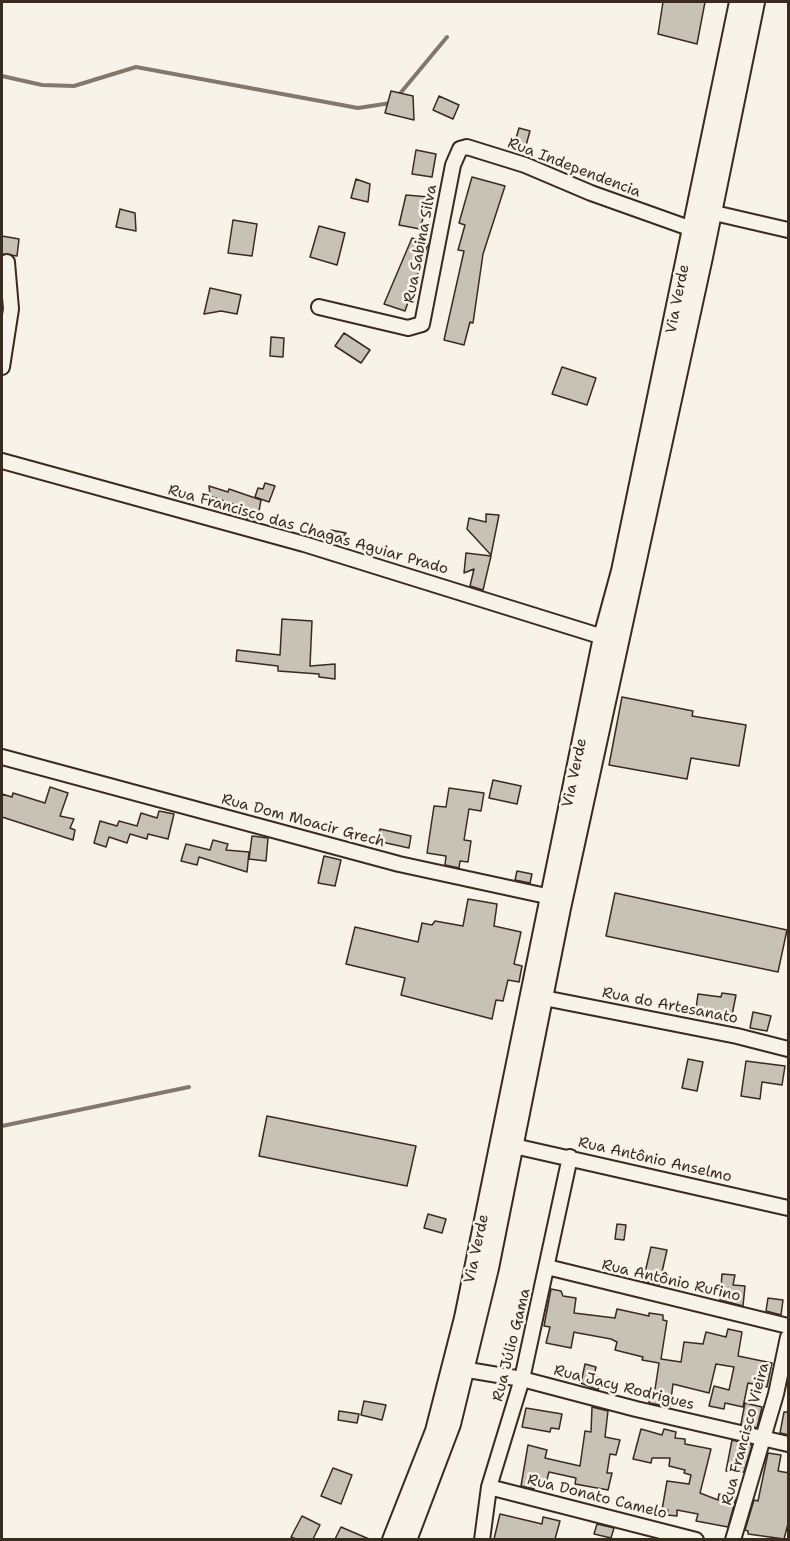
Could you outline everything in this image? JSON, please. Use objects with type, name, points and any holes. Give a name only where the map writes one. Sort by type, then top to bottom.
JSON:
[{"type":"main road","name":"Via Verde","points":[[392,1539],[459,1368],[603,637],[623,559],[739,2]]},
{"type":"main road","name":"Via Verde","points":[[407,1539],[433,1476],[514,1146],[561,908],[755,2]]},
{"type":"street","name":"Rua Independencia","points":[[453,165],[460,148],[467,147],[525,165],[591,193],[692,229]]},
{"type":"street","name":"Rua Sabina Silva","points":[[319,307],[408,328],[418,327],[424,319],[453,165]]},
{"type":"street","points":[[710,212],[789,230]]},
{"type":"street","points":[[2,367],[11,309],[7,262]]},
{"type":"street","name":"Rua Francisco das Chagas Aguiar Prado","points":[[2,461],[303,544],[603,637]]},
{"type":"street","name":"Rua Dom Moacir Grech","points":[[2,757],[399,864],[550,897]]},
{"type":"street","name":"Rua do Artesanato","points":[[544,998],[737,1036],[789,1049]]},
{"type":"street","name":"Rua Antônio Anselmo","points":[[514,1146],[789,1208]]},
{"type":"street","name":"Rua Júlio Gama","points":[[482,1539],[489,1487],[522,1379],[570,1157]]},
{"type":"street","name":"Rua Antônio Rufino","points":[[547,1267],[789,1326]]},
{"type":"street","name":"Rua Francisco Vieira","points":[[733,1539],[764,1438],[789,1337]]},
{"type":"street","name":"Rua Jacy Rodrigues","points":[[459,1368],[522,1379],[636,1409],[789,1444]]},
{"type":"street","name":"Rua Donato Camelo","points":[[489,1487],[696,1539]]},
{"type":"building","points":[[663,2],[705,2],[697,44],[658,34]]},
{"type":"building","points":[[391,91],[413,96],[414,120],[385,113]]},
{"type":"building","points":[[439,96],[459,105],[453,119],[433,110]]},
{"type":"building","points":[[519,128],[530,131],[525,149],[514,145]]},
{"type":"building","points":[[416,150],[436,154],[432,177],[412,174]]},
{"type":"building","points":[[472,177],[505,186],[483,254],[473,323],[470,322],[464,345],[444,340],[464,251],[458,250],[465,225],[459,223]]},
{"type":"building","points":[[356,179],[370,184],[368,202],[351,198]]},
{"type":"building","points":[[406,195],[429,197],[420,229],[399,225]]},
{"type":"building","points":[[120,209],[135,213],[136,231],[116,227]]},
{"type":"building","points":[[233,220],[257,224],[252,256],[228,253]]},
{"type":"building","points":[[319,226],[345,233],[337,265],[310,257]]},
{"type":"building","points":[[2,236],[19,239],[17,256],[2,254]]},
{"type":"building","points":[[412,238],[428,244],[405,311],[384,304]]},
{"type":"building","points":[[210,288],[241,295],[237,314],[221,311],[204,314]]},
{"type":"building","points":[[344,333],[370,350],[361,363],[335,346]]},
{"type":"building","points":[[271,337],[284,338],[283,357],[270,356]]},
{"type":"building","points":[[562,367],[596,378],[587,405],[552,394]]},
{"type":"building","points":[[265,483],[275,486],[269,502],[255,497],[258,488],[263,489]]},
{"type":"building","points":[[209,486],[228,492],[229,489],[261,500],[257,522],[247,519],[248,514],[236,508],[236,505],[210,496]]},
{"type":"building","points":[[486,514],[499,515],[491,555],[467,529],[469,518],[486,522]]},
{"type":"building","points":[[331,530],[346,533],[337,545],[328,542]]},
{"type":"building","points":[[466,553],[491,556],[483,590],[470,586],[474,569],[464,573]]},
{"type":"building","points":[[282,619],[312,621],[310,666],[335,664],[335,679],[319,677],[319,674],[278,671],[278,666],[236,661],[237,650],[280,655]]},
{"type":"building","points":[[622,697],[693,711],[692,716],[746,725],[739,766],[691,758],[687,779],[609,765]]},
{"type":"building","points":[[493,780],[521,786],[517,804],[489,798]]},
{"type":"building","points":[[50,787],[68,793],[60,816],[74,819],[70,828],[75,830],[73,840],[2,817],[2,794],[12,797],[13,793],[45,803]]},
{"type":"building","points":[[449,788],[484,793],[481,811],[469,809],[464,840],[471,841],[468,862],[460,861],[459,868],[445,865],[446,856],[427,853],[434,806],[446,807]]},
{"type":"building","points":[[159,811],[174,814],[168,839],[148,834],[147,839],[130,834],[127,843],[109,837],[106,847],[94,843],[100,821],[117,826],[119,821],[137,826],[141,813],[157,818]]},
{"type":"building","points":[[380,829],[411,836],[409,848],[377,841]]},
{"type":"building","points":[[252,836],[268,838],[266,861],[249,859]]},
{"type":"building","points":[[213,840],[228,844],[226,850],[249,852],[247,872],[199,857],[197,865],[181,861],[186,844],[210,850]]},
{"type":"building","points":[[324,856],[341,860],[335,886],[318,883]]},
{"type":"building","points":[[517,871],[532,874],[530,883],[515,880]]},
{"type":"building","points":[[615,893],[787,930],[778,972],[606,936]]},
{"type":"building","points":[[468,899],[497,904],[494,926],[521,932],[514,964],[522,966],[519,982],[508,980],[503,1001],[496,1000],[492,1019],[401,995],[405,978],[346,964],[355,927],[418,942],[422,923],[432,925],[435,921],[463,926]]},
{"type":"building","points":[[722,993],[736,995],[731,1020],[717,1018],[718,1012],[696,1009],[698,994],[721,997]]},
{"type":"building","points":[[753,1012],[771,1016],[767,1031],[750,1028]]},
{"type":"building","points":[[688,1059],[703,1062],[697,1091],[682,1088]]},
{"type":"building","points":[[746,1061],[785,1066],[782,1085],[762,1082],[760,1099],[741,1096]]},
{"type":"building","points":[[267,1116],[416,1146],[407,1186],[259,1156]]},
{"type":"building","points":[[428,1214],[446,1219],[442,1233],[424,1228]]},
{"type":"building","points":[[617,1224],[626,1225],[624,1240],[615,1239]]},
{"type":"building","points":[[651,1247],[667,1250],[659,1285],[643,1281]]},
{"type":"building","points":[[722,1274],[735,1275],[733,1285],[745,1286],[743,1306],[720,1300]]},
{"type":"building","points":[[551,1289],[561,1291],[563,1296],[576,1298],[574,1313],[615,1318],[617,1309],[649,1316],[649,1313],[663,1315],[663,1320],[667,1321],[661,1359],[681,1362],[684,1342],[703,1344],[706,1332],[726,1337],[728,1329],[742,1332],[738,1356],[772,1363],[767,1387],[748,1383],[743,1407],[725,1403],[724,1409],[709,1406],[714,1386],[729,1390],[734,1367],[716,1364],[709,1393],[673,1384],[670,1407],[649,1403],[650,1395],[654,1396],[659,1363],[642,1360],[643,1357],[615,1350],[617,1342],[611,1339],[574,1332],[571,1348],[546,1343],[550,1327],[544,1326]]},
{"type":"building","points":[[768,1298],[783,1300],[781,1315],[766,1311]]},
{"type":"building","points":[[585,1364],[596,1367],[594,1376],[601,1378],[598,1390],[581,1383]]},
{"type":"building","points":[[364,1401],[386,1405],[382,1420],[361,1415]]},
{"type":"building","points":[[745,1403],[762,1407],[757,1428],[741,1424]]},
{"type":"building","points":[[592,1407],[608,1411],[605,1437],[620,1440],[616,1455],[610,1454],[607,1473],[612,1473],[608,1490],[575,1484],[576,1478],[549,1472],[546,1483],[536,1481],[534,1489],[521,1486],[528,1445],[547,1450],[545,1458],[580,1466],[585,1431],[591,1432]]},
{"type":"building","points":[[526,1408],[562,1414],[559,1429],[551,1428],[550,1432],[522,1427]]},
{"type":"building","points":[[339,1411],[359,1414],[357,1423],[338,1420]]},
{"type":"building","points":[[784,1412],[789,1412],[789,1435],[780,1433]]},
{"type":"building","points":[[641,1429],[662,1435],[664,1429],[676,1432],[675,1438],[685,1439],[685,1444],[711,1449],[700,1493],[718,1500],[719,1494],[736,1498],[728,1527],[696,1521],[698,1514],[677,1510],[677,1516],[667,1515],[668,1510],[662,1510],[667,1481],[689,1484],[691,1475],[684,1473],[685,1470],[669,1466],[670,1458],[652,1458],[651,1463],[633,1459]]},
{"type":"building","points":[[732,1440],[752,1445],[744,1472],[726,1471]]},
{"type":"building","points":[[768,1453],[781,1455],[778,1471],[789,1473],[789,1520],[784,1539],[748,1534],[745,1530],[754,1500],[758,1501]]},
{"type":"building","points":[[333,1468],[352,1475],[341,1504],[321,1496]]},
{"type":"building","points":[[500,1514],[542,1524],[543,1517],[560,1521],[555,1539],[494,1539]]},
{"type":"building","points":[[302,1516],[320,1525],[313,1539],[291,1537]]},
{"type":"building","points":[[597,1524],[614,1528],[611,1538],[594,1534]]},
{"type":"building","points":[[341,1527],[369,1539],[335,1539]]},
{"type":"waterway","points":[[398,96],[447,37]]},
{"type":"waterway","points":[[2,76],[42,85],[74,86],[136,67],[358,108],[391,103]]},
{"type":"waterway","points":[[2,1126],[189,1087]]}]
